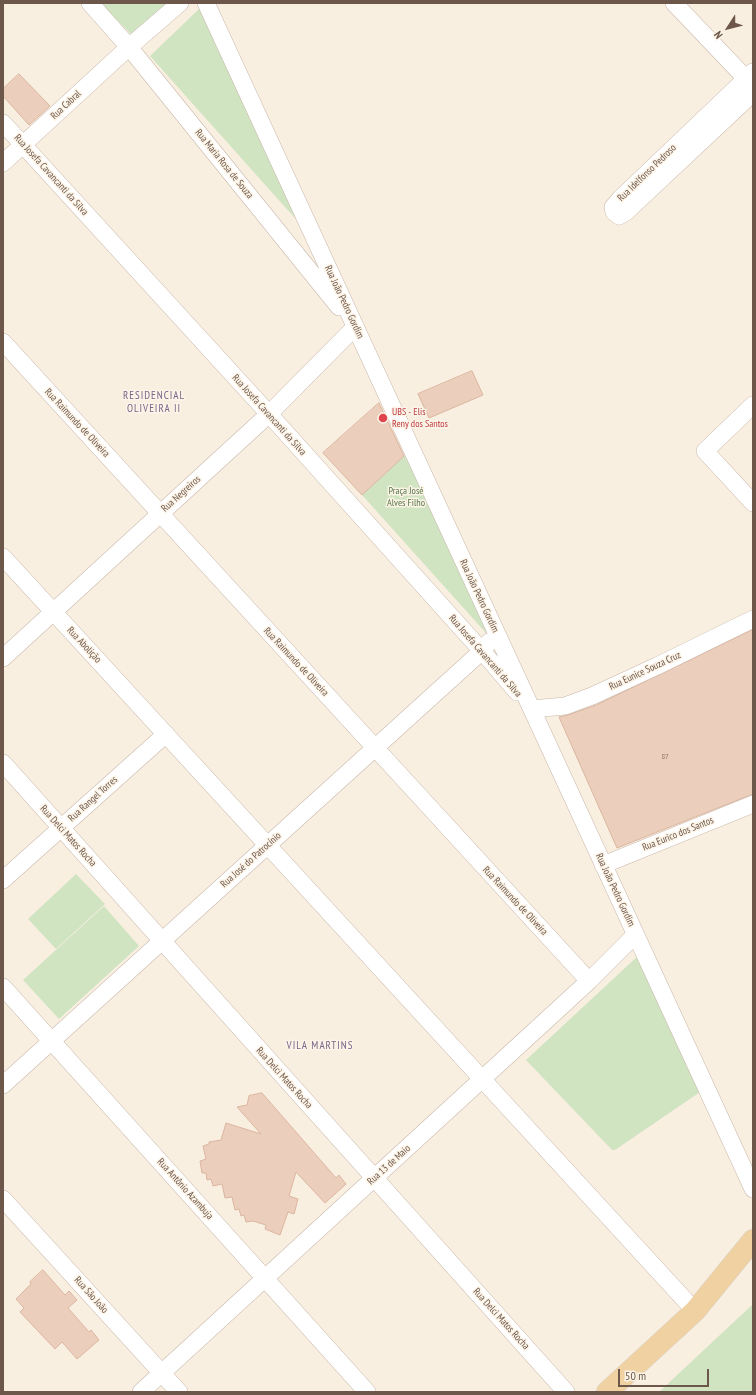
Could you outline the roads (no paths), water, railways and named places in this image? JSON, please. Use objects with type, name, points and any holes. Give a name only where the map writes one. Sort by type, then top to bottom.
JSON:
[{"type":"main road","points":[[607,1392],[695,1311],[753,1240]]},
{"type":"street","name":"Rua Maria Rosa de Souza","points":[[90,3],[129,47],[356,328]]},
{"type":"street","name":"Rua Cabral","points":[[3,163],[129,47],[180,3]]},
{"type":"street","name":"Rua João Pedro Gordim","points":[[206,3],[753,1189]]},
{"type":"street","points":[[674,3],[751,82]]},
{"type":"street","name":"Rua Idelfonso Pedroso","points":[[751,82],[629,209],[620,216],[614,212],[613,207],[620,199],[751,82]]},
{"type":"street","name":"Rua Josefa Cavancanti da Silva","points":[[3,123],[269,414],[482,651],[532,709]]},
{"type":"street","name":"Rua Negreiros","points":[[3,658],[269,414],[356,328]]},
{"type":"street","name":"Rua Raimundo de Oliveira","points":[[3,342],[589,981]]},
{"type":"street","points":[[753,405],[705,451],[753,503]]},
{"type":"street","name":"Rua Abolição","points":[[3,556],[695,1311]]},
{"type":"street","name":"Rua Eunice Souza Cruz","points":[[532,709],[565,706],[592,696],[753,619]]},
{"type":"street","name":"Rua José do Patrocínio","points":[[3,1085],[482,651],[496,632]]},
{"type":"street","name":"Rua Rangel Torres","points":[[3,880],[166,734]]},
{"type":"street","name":"Rua Delci Matos Rocha","points":[[3,764],[566,1392]]},
{"type":"street","name":"Rua Eurico dos Santos","points":[[603,865],[753,804]]},
{"type":"street","name":"Rua 13 de Maio","points":[[141,1392],[483,1079],[589,981],[636,935]]},
{"type":"street","name":"Rua Antônio Azambuja","points":[[3,987],[367,1392]]},
{"type":"street","name":"Rua São João","points":[[3,1199],[179,1392]]},
{"type":"place","name":"UBS - Elis Reny dos Santos","points":[[383,418]]},
{"type":"district","name":"RESIDENCIAL OLIVEIRA II","points":[[154,402]]},
{"type":"district","name":"VILA MARTINS","points":[[320,1046]]},
{"type":"park label","name":"Praça José Alves Filho","points":[[406,496]]}]
